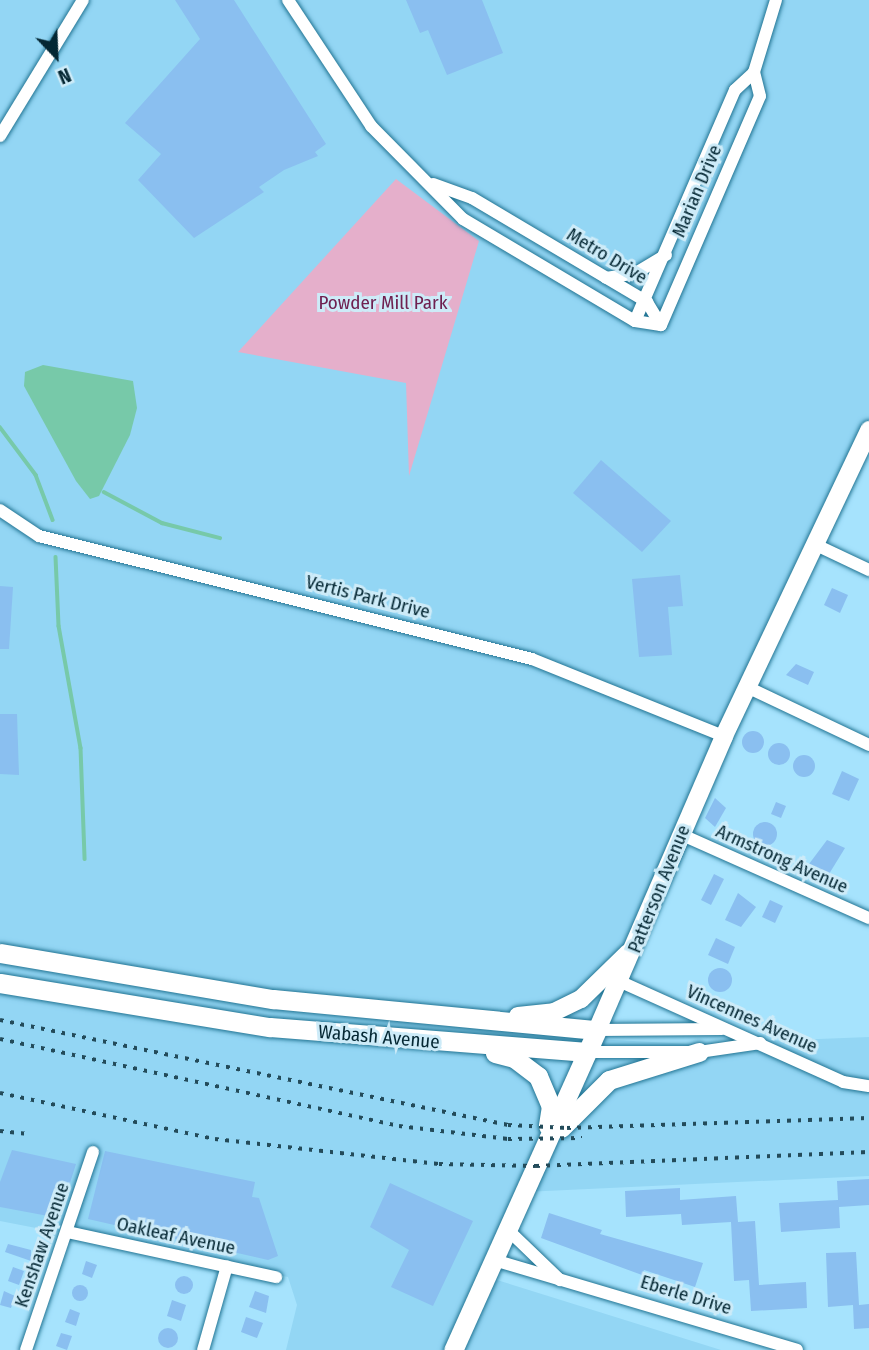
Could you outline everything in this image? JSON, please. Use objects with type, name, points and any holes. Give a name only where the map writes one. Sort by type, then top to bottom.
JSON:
[{"type":"main road","name":"Patterson Avenue","points":[[453,1350],[646,927],[680,834],[724,736],[869,430]]},
{"type":"main road","points":[[449,1018],[554,1012],[606,979],[646,927]]},
{"type":"main road","name":"Wabash Avenue","points":[[0,953],[155,983],[449,1018],[597,1030]]},
{"type":"main road","name":"Wabash Avenue","points":[[0,983],[167,1014],[449,1043],[587,1052]]},
{"type":"main road","points":[[449,1043],[514,1058],[538,1076],[551,1106],[541,1154]]},
{"type":"main road","points":[[541,1154],[575,1110],[609,1080],[699,1052]]},
{"type":"street","points":[[0,136],[83,0]]},
{"type":"street","name":"Metro Drive","points":[[288,0],[371,126],[463,219],[635,321],[661,325]]},
{"type":"street","name":"Marian Drive","points":[[635,321],[647,302],[734,90],[754,72],[776,0]]},
{"type":"street","name":"Marian Drive","points":[[661,325],[760,96],[754,72]]},
{"type":"street","name":"Metro Drive","points":[[429,183],[472,198],[647,302],[661,325]]},
{"type":"street","name":"Marian Drive","points":[[606,278],[636,273],[666,255]]},
{"type":"street","name":"Vertis Park Drive","points":[[0,510],[39,536],[532,659],[724,736]]},
{"type":"street","points":[[816,545],[869,570]]},
{"type":"street","points":[[747,687],[869,745]]},
{"type":"street","name":"Armstrong Avenue","points":[[680,834],[869,918]]},
{"type":"street","name":"Vincennes Avenue","points":[[621,982],[843,1082],[869,1086]]},
{"type":"street","name":"Wabash Avenue","points":[[597,1030],[729,1029]]},
{"type":"street","name":"Wabash Avenue","points":[[587,1052],[699,1052],[761,1043]]},
{"type":"street","name":"Kenshaw Avenue","points":[[26,1350],[93,1152]]},
{"type":"street","points":[[507,1229],[562,1283]]},
{"type":"street","name":"Oakleaf Avenue","points":[[67,1232],[276,1277]]},
{"type":"street","name":"Eberle Drive","points":[[494,1260],[562,1283],[643,1301],[797,1350]]},
{"type":"street","points":[[203,1350],[227,1266]]},
{"type":"shaded area","points":[[0,0],[869,0],[869,437],[594,1039],[691,1044],[869,1037],[869,1176],[524,1192],[484,1276],[721,1350],[286,1350],[297,1305],[288,1277],[0,1221]]},
{"type":"shaded area","points":[[43,365],[133,381],[137,408],[130,435],[99,496],[90,499],[76,481],[24,386],[25,372]]},
{"type":"green space","name":"Powder Mill Park","points":[[396,179],[479,241],[409,476],[406,383],[238,352]]},
{"type":"building","points":[[175,0],[234,0],[326,144],[315,152],[318,156],[284,170],[259,187],[264,192],[194,238],[138,180],[161,154],[125,123],[200,39]]},
{"type":"building","points":[[406,0],[482,0],[503,53],[447,75],[428,30],[420,33]]},
{"type":"building","points":[[601,460],[671,521],[642,552],[573,493]]},
{"type":"building","points":[[680,575],[683,606],[668,607],[672,655],[639,657],[632,579]]},
{"type":"building","points":[[0,586],[13,587],[9,649],[0,649]]},
{"type":"building","points":[[832,588],[848,595],[840,613],[824,605]]},
{"type":"building","points":[[796,664],[814,672],[808,685],[786,675]]},
{"type":"building","points":[[0,714],[17,714],[19,775],[0,774]]},
{"type":"building","points":[[753,731],[761,734],[764,742],[761,750],[753,753],[745,750],[742,742],[745,734]]},
{"type":"building","points":[[779,743],[787,746],[790,754],[787,762],[779,765],[771,762],[768,754],[771,746]]},
{"type":"building","points":[[804,755],[812,758],[815,766],[812,774],[804,777],[796,774],[793,766],[796,758]]},
{"type":"building","points":[[842,771],[859,779],[849,801],[832,794]]},
{"type":"building","points":[[715,798],[726,808],[715,827],[705,818]]},
{"type":"building","points":[[776,802],[786,806],[781,818],[771,814]]},
{"type":"building","points":[[765,822],[774,825],[777,834],[774,843],[765,846],[756,843],[753,834],[756,825]]},
{"type":"building","points":[[827,840],[845,848],[829,874],[819,874],[806,868]]},
{"type":"building","points":[[714,874],[724,879],[711,905],[701,900]]},
{"type":"building","points":[[738,893],[756,907],[741,927],[725,920]]},
{"type":"building","points":[[770,900],[783,906],[775,923],[762,917]]},
{"type":"building","points":[[716,938],[735,947],[728,964],[708,955]]},
{"type":"building","points":[[720,968],[728,972],[732,980],[728,988],[720,992],[712,988],[708,980],[712,972]]},
{"type":"building","points":[[12,1150],[76,1164],[59,1218],[0,1207],[0,1182]]},
{"type":"building","points":[[105,1151],[255,1182],[252,1197],[259,1198],[278,1256],[268,1260],[88,1219]]},
{"type":"building","points":[[869,1179],[869,1205],[839,1207],[840,1228],[781,1232],[779,1203],[838,1200],[837,1181]]},
{"type":"building","points":[[390,1183],[473,1221],[433,1306],[391,1287],[409,1250],[370,1227]]},
{"type":"building","points":[[680,1188],[680,1200],[736,1196],[738,1222],[755,1221],[759,1285],[806,1282],[807,1308],[751,1311],[749,1280],[734,1281],[731,1222],[682,1225],[681,1214],[626,1217],[625,1191]]},
{"type":"building","points":[[549,1213],[602,1230],[600,1234],[703,1263],[695,1287],[644,1270],[642,1275],[541,1238]]},
{"type":"building","points":[[8,1244],[31,1250],[31,1261],[5,1252]]},
{"type":"building","points":[[856,1252],[859,1305],[869,1304],[869,1328],[854,1329],[853,1305],[828,1307],[826,1253]]},
{"type":"building","points":[[86,1261],[97,1265],[92,1278],[82,1274]]},
{"type":"building","points":[[13,1267],[24,1271],[19,1285],[8,1281]]},
{"type":"building","points":[[180,1276],[188,1276],[193,1285],[191,1292],[180,1294],[175,1289],[175,1281]]},
{"type":"building","points":[[80,1285],[88,1293],[80,1301],[72,1293]]},
{"type":"building","points":[[4,1291],[15,1296],[11,1308],[0,1305]]},
{"type":"building","points":[[255,1291],[269,1296],[266,1313],[249,1307]]},
{"type":"building","points":[[172,1300],[186,1305],[181,1321],[167,1316]]},
{"type":"building","points":[[70,1309],[80,1313],[76,1326],[65,1322]]},
{"type":"building","points":[[246,1317],[263,1323],[257,1338],[241,1332]]},
{"type":"building","points":[[168,1328],[175,1331],[178,1338],[175,1345],[168,1348],[161,1345],[158,1338],[161,1331]]},
{"type":"building","points":[[61,1333],[72,1336],[67,1350],[56,1346]]},
{"type":"waterway","points":[[0,427],[36,475],[53,520]]},
{"type":"waterway","points":[[104,492],[162,523],[220,538]]},
{"type":"waterway","points":[[56,557],[59,626],[81,748],[85,859]]},
{"type":"railway","points":[[0,1020],[508,1125],[567,1128],[869,1118]]},
{"type":"railway","points":[[0,1039],[399,1126],[508,1139],[582,1138]]},
{"type":"railway","points":[[0,1093],[215,1139],[439,1164],[536,1166],[869,1152]]},
{"type":"railway","points":[[0,1131],[31,1134]]}]
